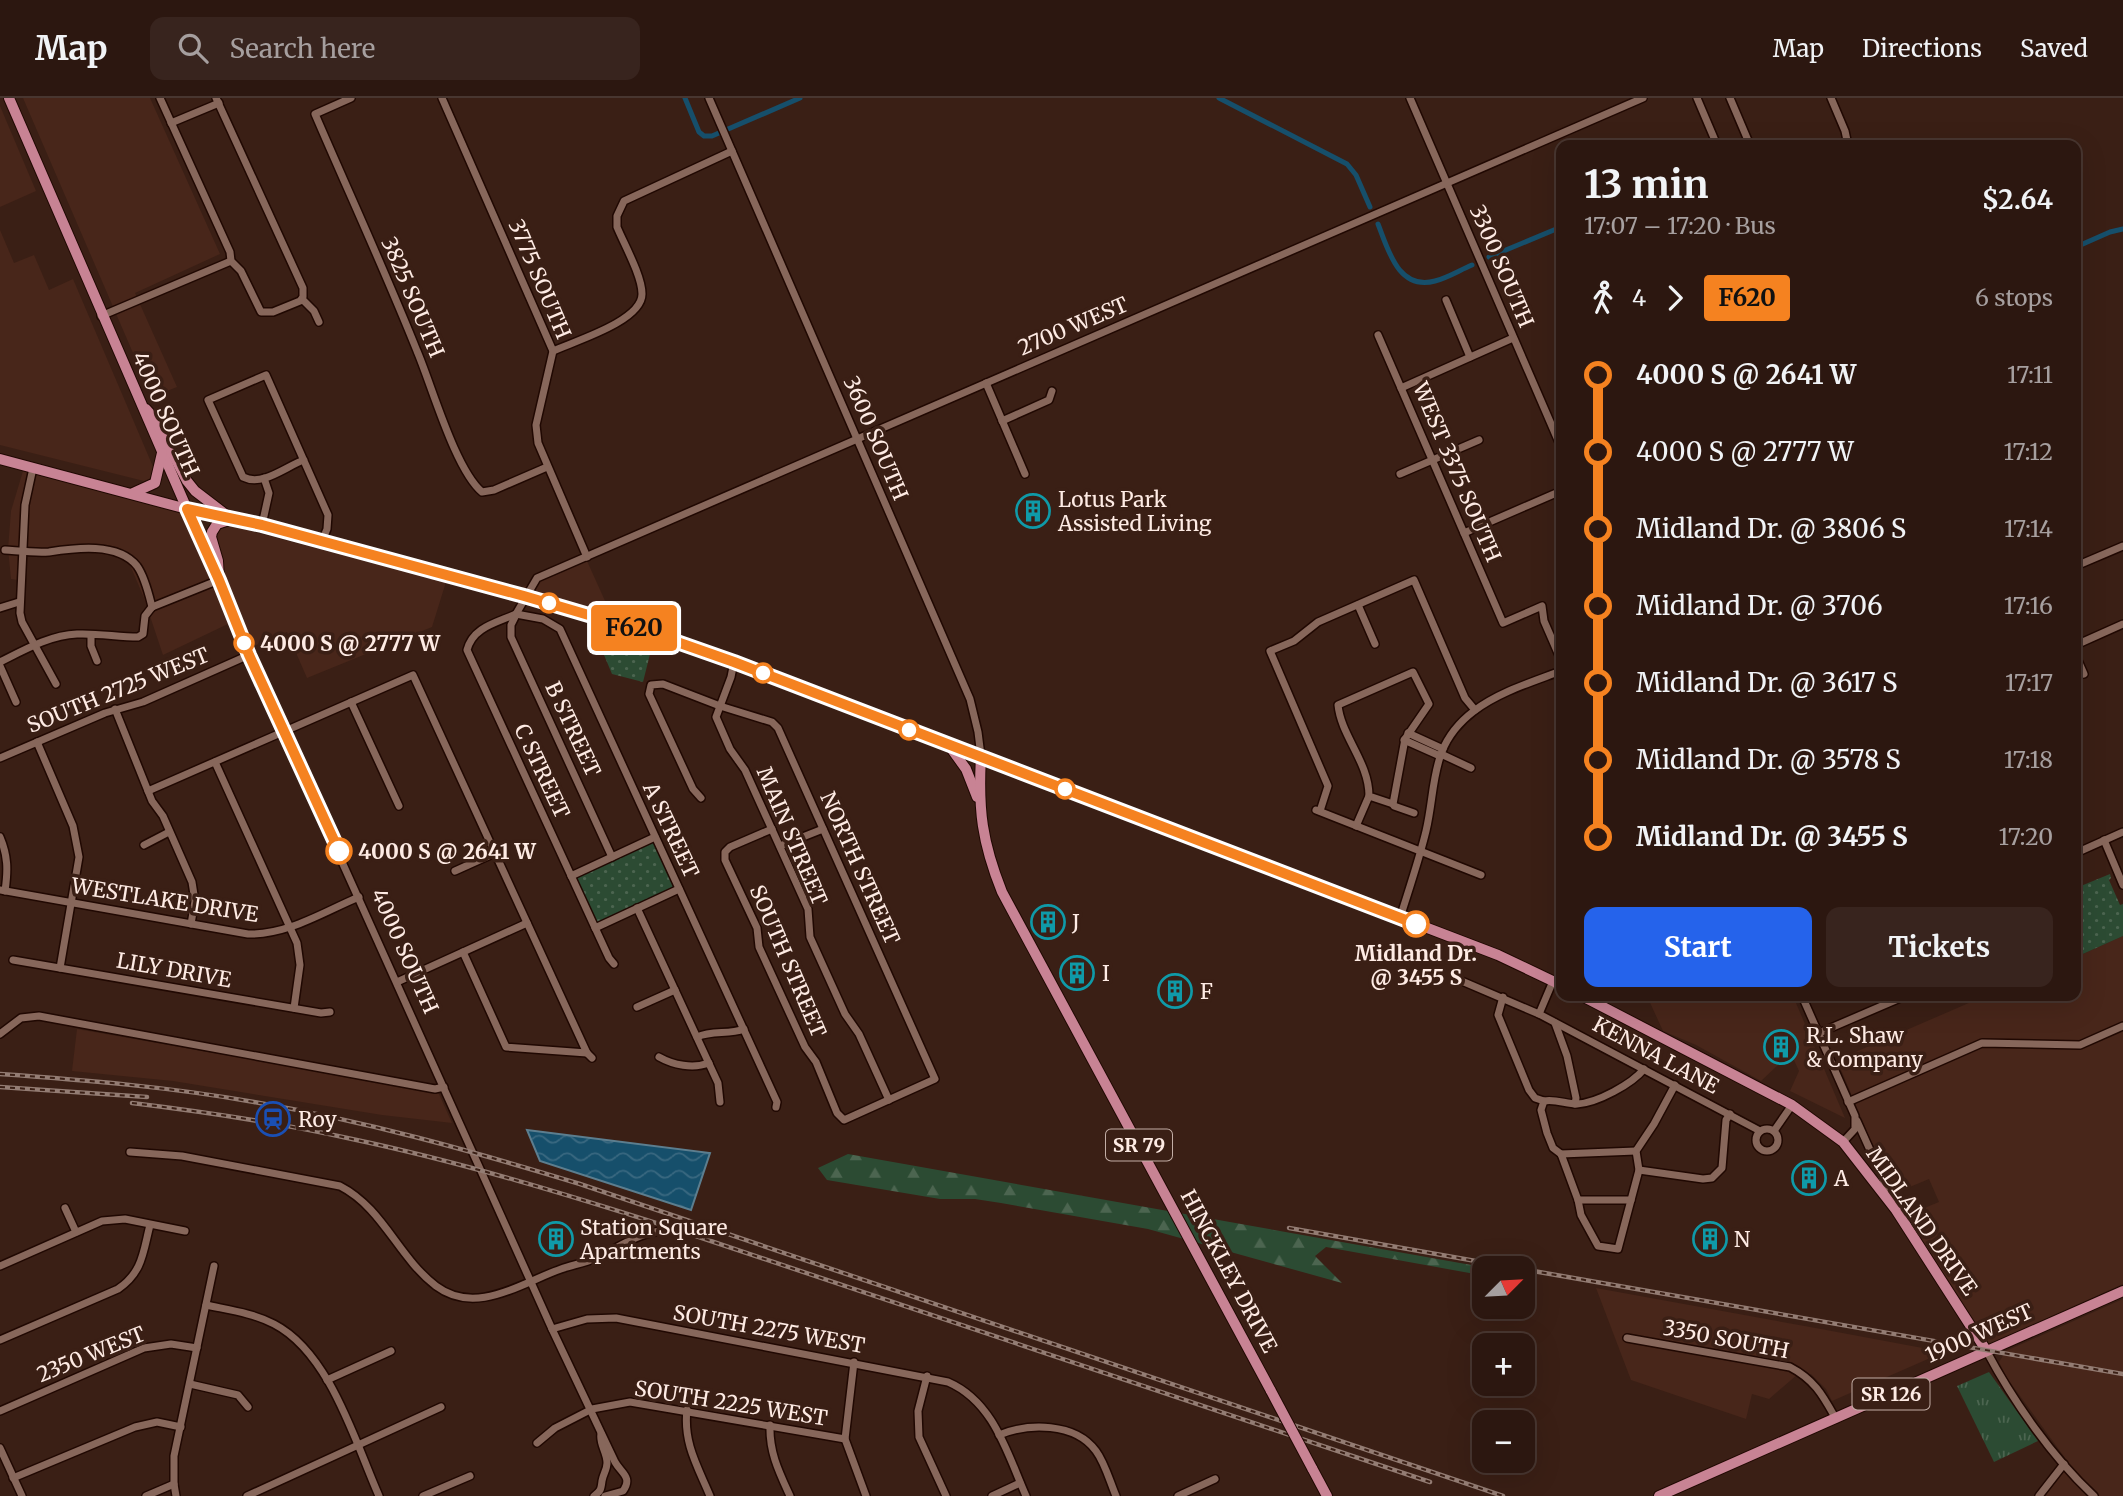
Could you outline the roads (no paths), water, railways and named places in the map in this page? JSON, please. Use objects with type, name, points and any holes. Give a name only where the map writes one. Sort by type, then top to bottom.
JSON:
[{"type":"main road","name":"4000 SOUTH","points":[[9,98],[187,509]]},
{"type":"main road","points":[[141,404],[154,418],[187,481],[195,491],[232,519]]},
{"type":"main road","points":[[131,494],[155,484],[162,453]]},
{"type":"main road","points":[[0,458],[187,509],[322,541],[660,636],[1498,955],[1556,983]]},
{"type":"main road","points":[[219,580],[212,532],[217,524],[232,519]]},
{"type":"main road","points":[[948,744],[966,769],[979,801]]},
{"type":"main road","name":"HINCKLEY DRIVE","points":[[981,757],[981,826],[990,863],[1002,892],[1327,1496]]},
{"type":"main road","name":"MIDLAND DRIVE","points":[[1592,1001],[1792,1105],[1843,1142],[1896,1210],[1986,1350]]},
{"type":"main road","name":"1900 WEST","points":[[1659,1496],[2123,1290]]},
{"type":"street","points":[[160,98],[230,252],[231,261],[241,271],[261,312],[273,312],[303,296]]},
{"type":"street","name":"3825 SOUTH","points":[[351,98],[315,114],[471,482],[482,492],[494,490],[547,467]]},
{"type":"street","name":"3775 SOUTH","points":[[442,98],[553,351],[536,425],[538,443],[587,557]]},
{"type":"street","name":"3600 SOUTH","points":[[709,98],[970,699],[981,757]]},
{"type":"street","name":"3300 SOUTH","points":[[1410,98],[1556,436]]},
{"type":"street","name":"2700 WEST","points":[[524,596],[537,578],[1643,98]]},
{"type":"street","points":[[1697,98],[1715,140]]},
{"type":"street","points":[[1730,98],[1748,140]]},
{"type":"street","points":[[1831,98],[1847,140]]},
{"type":"street","points":[[171,123],[218,100],[303,288],[303,296],[319,322]]},
{"type":"street","points":[[553,351],[631,315],[641,302],[641,286],[617,227],[619,207],[631,196],[732,151]]},
{"type":"street","points":[[102,316],[231,261]]},
{"type":"street","points":[[1446,300],[1470,357]]},
{"type":"street","name":"WEST 3375 SOUTH","points":[[1378,335],[1503,623],[1542,606],[1544,621],[1556,649]]},
{"type":"street","points":[[1401,387],[1513,338]]},
{"type":"street","points":[[304,460],[264,478],[252,481],[247,479],[240,474],[208,400],[267,375],[328,515],[327,529],[322,541]]},
{"type":"street","points":[[986,383],[1025,474]]},
{"type":"street","points":[[1002,421],[1049,400],[1052,391]]},
{"type":"street","points":[[1401,474],[1479,440]]},
{"type":"street","points":[[33,468],[25,505],[19,602],[22,621],[56,684]]},
{"type":"street","points":[[262,525],[270,493],[264,478]]},
{"type":"street","points":[[1464,533],[1556,493]]},
{"type":"street","name":"4000 SOUTH","points":[[187,509],[249,655],[552,1329],[592,1409],[601,1434],[619,1469],[626,1476],[616,1494]]},
{"type":"street","points":[[2081,564],[2123,546]]},
{"type":"street","points":[[5,550],[79,548],[119,552],[137,566],[152,607]]},
{"type":"street","points":[[16,702],[0,664],[36,644],[78,634],[138,637],[143,634],[145,616],[152,607],[219,580]]},
{"type":"street","points":[[1475,710],[1465,698],[1414,580],[1318,622],[1294,641],[1270,651],[1328,786],[1317,811],[1482,875]]},
{"type":"street","points":[[516,614],[524,596]]},
{"type":"street","points":[[0,608],[19,602]]},
{"type":"street","points":[[1359,605],[1375,644]]},
{"type":"street","name":"A STREET","points":[[516,614],[543,619],[554,623],[560,629],[777,1102],[776,1107]]},
{"type":"street","name":"B STREET","points":[[516,614],[511,625],[511,637],[612,857]]},
{"type":"street","name":"C STREET","points":[[516,614],[478,631],[470,639],[467,650],[614,964]]},
{"type":"street","points":[[2081,643],[2123,624]]},
{"type":"street","points":[[91,635],[91,646],[97,662]]},
{"type":"street","name":"SOUTH 2725 WEST","points":[[0,758],[115,709],[143,702],[249,655]]},
{"type":"street","name":"MAIN STREET","points":[[734,662],[716,717],[730,749],[745,770],[780,846],[808,909],[810,937],[845,1014],[859,1034],[888,1100]]},
{"type":"street","points":[[2081,667],[2084,674]]},
{"type":"street","points":[[1356,826],[1369,796],[1369,782],[1338,705],[1413,672],[1429,704],[1406,736],[1392,804]]},
{"type":"street","points":[[1400,918],[1427,826],[1433,779],[1441,753],[1455,730],[1475,710],[1513,690],[1556,673]]},
{"type":"street","points":[[148,791],[413,675],[590,1055],[506,1047],[463,952]]},
{"type":"street","name":"NORTH STREET","points":[[701,798],[693,789],[649,694],[651,685],[663,684],[772,722],[778,729],[935,1079],[888,1100]]},
{"type":"street","points":[[351,702],[399,806]]},
{"type":"street","points":[[115,709],[148,791],[192,882],[195,901],[191,923]]},
{"type":"street","points":[[1406,736],[1471,768]]},
{"type":"street","points":[[37,742],[73,826],[79,857],[60,968]]},
{"type":"street","points":[[215,762],[300,954],[295,1009]]},
{"type":"street","points":[[1369,796],[1414,813]]},
{"type":"street","points":[[780,846],[823,828]]},
{"type":"street","name":"SOUTH STREET","points":[[772,829],[730,847],[725,852],[725,860],[757,928],[759,947],[805,1047],[816,1062],[837,1113],[844,1120],[888,1100]]},
{"type":"street","points":[[144,845],[169,832]]},
{"type":"street","points":[[2081,851],[2123,832]]},
{"type":"street","points":[[0,837],[7,854],[8,868],[2,890]]},
{"type":"street","points":[[571,876],[655,837]]},
{"type":"street","points":[[2104,841],[2123,885]]},
{"type":"street","points":[[455,871],[495,853]]},
{"type":"street","points":[[595,928],[679,889]]},
{"type":"street","name":"WESTLAKE DRIVE","points":[[2,890],[256,934],[281,931],[359,897]]},
{"type":"street","points":[[638,908],[718,1083],[720,1102]]},
{"type":"street","points":[[397,982],[527,923]]},
{"type":"street","name":"LILY DRIVE","points":[[13,960],[295,1009],[330,1012]]},
{"type":"street","name":"KENNA LANE","points":[[1458,979],[1539,1014],[1760,1131]]},
{"type":"street","points":[[1539,1014],[1556,985]]},
{"type":"street","points":[[637,1007],[675,990]]},
{"type":"street","points":[[1503,997],[1499,1015],[1529,1090],[1535,1098],[1575,1104],[1597,1101],[1639,1075],[1644,1069]]},
{"type":"street","points":[[1804,1001],[1896,1210]]},
{"type":"street","points":[[1819,1033],[1893,1001]]},
{"type":"street","points":[[0,1034],[22,1018],[39,1016],[421,1086],[444,1087]]},
{"type":"street","points":[[1555,1023],[1567,1056],[1575,1104]]},
{"type":"street","points":[[1849,1102],[1982,1043],[2080,1045],[2123,1026]]},
{"type":"street","points":[[697,1037],[712,1032],[729,1033],[744,1029]]},
{"type":"street","points":[[659,1057],[691,1066],[709,1063]]},
{"type":"street","points":[[1545,1101],[1541,1110],[1548,1133],[1553,1148],[1561,1154],[1581,1215],[1598,1246],[1618,1249],[1639,1170],[1636,1151],[1675,1085]]},
{"type":"street","points":[[1774,1131],[1792,1105]]},
{"type":"street","points":[[1639,1170],[1712,1178],[1722,1168],[1726,1120],[1730,1114]]},
{"type":"street","points":[[1843,1142],[1855,1129],[1855,1116]]},
{"type":"street","points":[[1760,1131],[1774,1131],[1778,1137],[1777,1144],[1768,1150],[1761,1149],[1757,1143],[1760,1131]]},
{"type":"street","points":[[1561,1154],[1636,1151]]},
{"type":"street","points":[[130,1152],[182,1156],[340,1186],[366,1204],[427,1279],[449,1294],[475,1299],[505,1292],[593,1259],[645,1233],[660,1231]]},
{"type":"street","points":[[1578,1200],[1631,1200]]},
{"type":"street","points":[[65,1208],[76,1232]]},
{"type":"street","points":[[0,1266],[102,1221],[125,1219],[185,1231]]},
{"type":"street","points":[[0,1340],[118,1289],[130,1281],[139,1267],[150,1224]]},
{"type":"street","points":[[177,1496],[174,1456],[215,1266]]},
{"type":"street","points":[[206,1305],[253,1316],[275,1325],[295,1338],[327,1380],[379,1496]]},
{"type":"street","name":"SOUTH 2275 WEST","points":[[552,1329],[587,1319],[616,1318],[927,1376],[948,1382],[975,1397],[999,1435]]},
{"type":"street","name":"3350 SOUTH","points":[[1627,1338],[1790,1367],[1807,1376],[1836,1419]]},
{"type":"street","name":"2350 WEST","points":[[0,1411],[145,1348],[171,1344],[197,1348]]},
{"type":"street","name":"MIDLAND DRIVE","points":[[1986,1350],[2003,1381],[2063,1464],[2094,1496]]},
{"type":"street","points":[[327,1380],[391,1351]]},
{"type":"street","points":[[854,1362],[845,1439],[866,1496]]},
{"type":"street","points":[[927,1376],[918,1410],[919,1437],[946,1496]]},
{"type":"street","points":[[190,1384],[238,1395],[248,1407]]},
{"type":"street","name":"SOUTH 2225 WEST","points":[[537,1443],[555,1428],[592,1409],[630,1402],[845,1439]]},
{"type":"street","points":[[247,1496],[441,1407]]},
{"type":"street","points":[[687,1410],[684,1428],[687,1441],[710,1496]]},
{"type":"street","points":[[13,1478],[135,1427],[157,1422],[181,1427]]},
{"type":"street","points":[[770,1425],[769,1443],[772,1455],[790,1496]]},
{"type":"street","points":[[1026,1496],[999,1435],[1017,1428],[1040,1426],[1078,1436],[1096,1450],[1116,1496]]},
{"type":"street","name":"4000 SOUTH","points":[[601,1434],[606,1472]]},
{"type":"street","points":[[0,1448],[22,1496]]},
{"type":"street","points":[[2039,1496],[2063,1464]]},
{"type":"street","points":[[594,1496],[599,1492],[606,1472],[619,1469]]},
{"type":"street","points":[[423,1496],[470,1476]]},
{"type":"street","points":[[1178,1496],[1214,1479]]},
{"type":"street","points":[[992,1496],[1020,1483]]},
{"type":"street","points":[[146,1496],[174,1484]]},
{"type":"street","points":[[602,1484],[616,1494],[631,1496]]},
{"type":"water","points":[[527,1130],[710,1153],[691,1210],[540,1161]]},
{"type":"waterway","points":[[685,98],[699,132],[704,136],[712,136],[800,98]]},
{"type":"waterway","points":[[1219,98],[1347,164],[1356,175],[1370,207]]},
{"type":"waterway","points":[[1378,224],[1396,266],[1412,280],[1435,281],[1472,265]]},
{"type":"waterway","points":[[1489,257],[1556,229]]},
{"type":"waterway","points":[[2081,245],[2123,229]]},
{"type":"railway","points":[[0,1074],[127,1085],[222,1097],[337,1118],[459,1149],[580,1184],[1503,1496]]},
{"type":"railway","points":[[0,1087],[147,1097]]},
{"type":"railway","points":[[132,1103],[243,1118],[325,1133],[434,1158],[555,1192],[675,1229],[1430,1482]]},
{"type":"railway","points":[[1289,1228],[1472,1260]]},
{"type":"railway","points":[[1535,1271],[2123,1374]]},
{"type":"place","name":"Lotus Park Assisted Living","points":[[1033,511]]},
{"type":"place","name":"4000 S @ 2777 W","points":[[244,643]]},
{"type":"place","name":"4000 S @ 2641 W","points":[[339,851]]},
{"type":"place","name":"J","points":[[1048,922]]},
{"type":"place","name":"Midland Dr. @ 3455 S","points":[[1416,924]]},
{"type":"place","name":"I","points":[[1077,973]]},
{"type":"place","name":"F","points":[[1175,991]]},
{"type":"place","name":"R.L. Shaw & Company","points":[[1781,1047]]},
{"type":"place","name":"Roy","points":[[273,1119]]},
{"type":"place","name":"A","points":[[1809,1178]]},
{"type":"place","name":"Station Square Apartments","points":[[556,1239]]},
{"type":"place","name":"N","points":[[1710,1239]]}]
